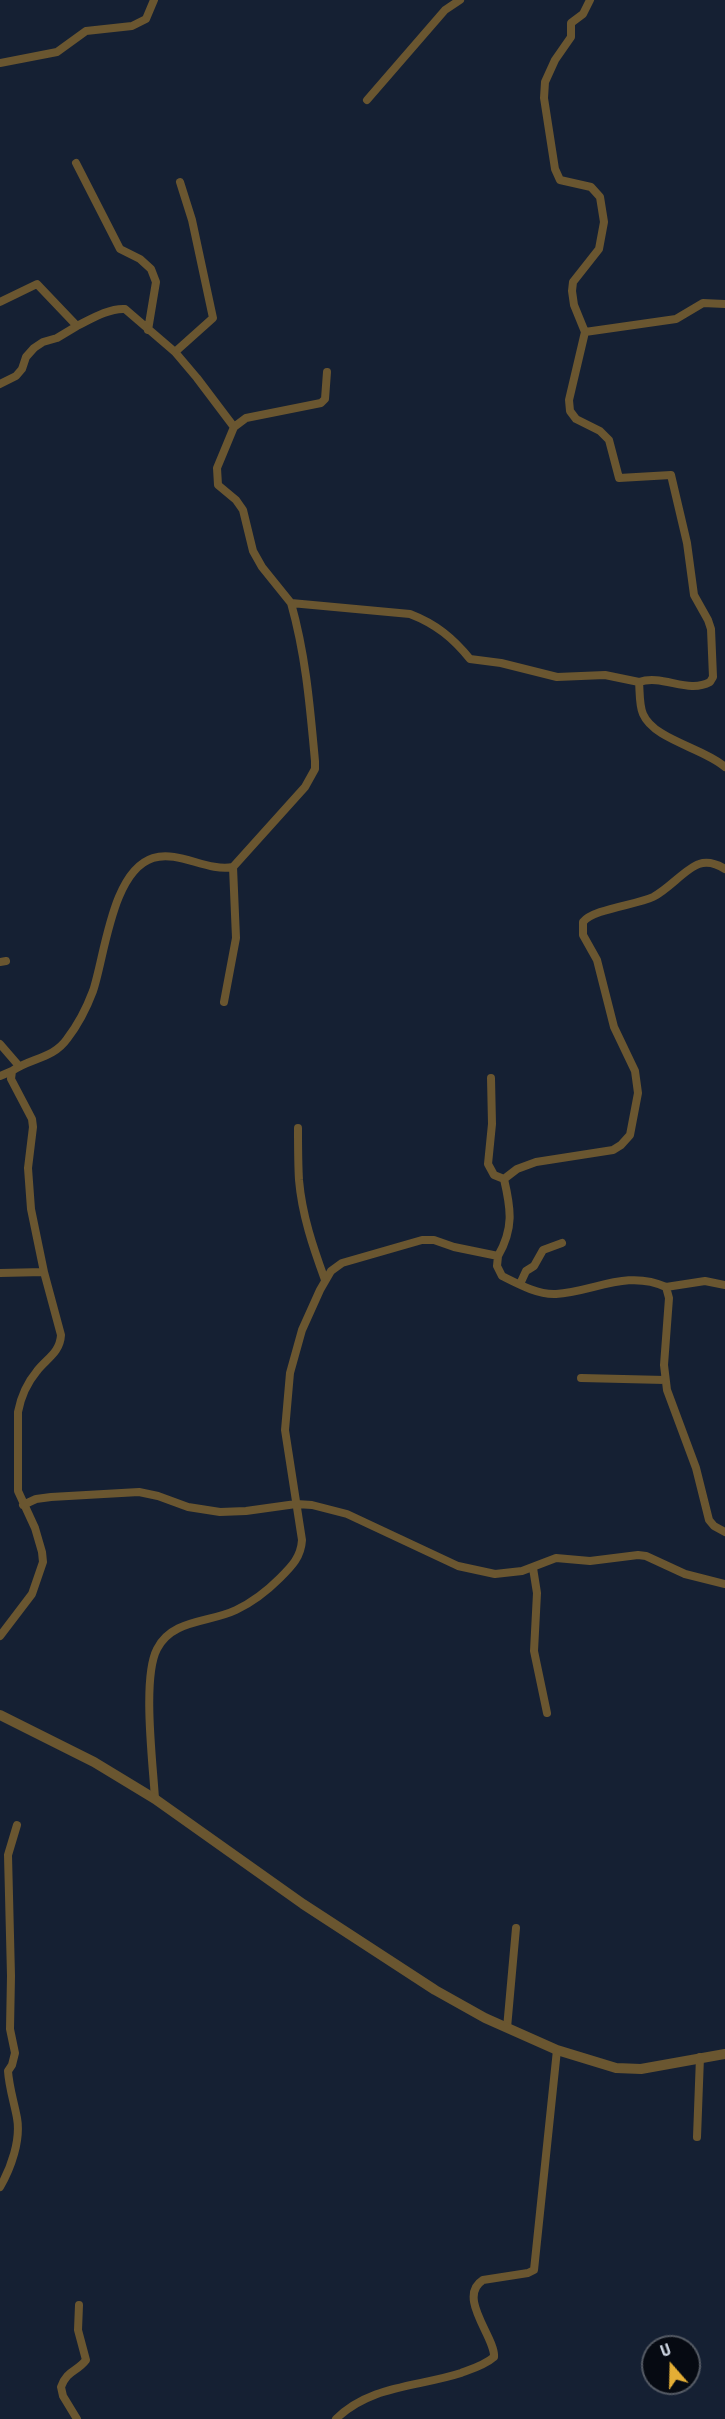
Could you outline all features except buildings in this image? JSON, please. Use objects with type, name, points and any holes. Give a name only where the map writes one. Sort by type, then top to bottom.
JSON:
[{"type":"street","points":[[0,63],[57,52],[86,31],[132,26],[146,19],[154,0]]},
{"type":"street","points":[[367,100],[446,10],[460,0]]},
{"type":"street","points":[[291,603],[410,614],[426,620],[444,632],[470,659],[501,663],[557,677],[605,675],[639,682],[655,678],[694,686],[710,682],[712,676],[711,629],[693,595],[687,543],[671,474],[619,478],[609,440],[600,431],[576,419],[570,411],[569,400],[585,332],[574,305],[573,282],[599,249],[604,222],[597,191],[591,187],[560,180],[555,169],[544,99],[545,82],[555,60],[569,41],[571,23],[583,14],[590,0]]},
{"type":"street","points":[[76,163],[120,249],[140,259],[151,269],[156,282],[148,330]]},
{"type":"street","points":[[175,352],[213,318],[192,220],[180,182]]},
{"type":"street","points":[[0,302],[37,284],[77,326]]},
{"type":"street","points":[[585,332],[676,319],[703,303],[725,304]]},
{"type":"street","points":[[0,384],[16,376],[22,369],[26,357],[43,342],[57,338],[99,315],[120,308],[125,309],[175,352],[234,427]]},
{"type":"street","points":[[0,1076],[48,1056],[58,1049],[74,1028],[92,993],[120,892],[130,874],[144,862],[154,858],[180,859],[218,868],[233,867],[305,787],[315,769],[309,684],[301,639],[291,603],[262,567],[253,551],[243,510],[236,500],[218,486],[217,468],[234,427],[246,418],[321,403],[325,399],[327,372]]},
{"type":"street","points":[[639,682],[642,712],[649,723],[664,734],[713,758],[725,767]]},
{"type":"street","points":[[504,1179],[517,1169],[536,1162],[613,1150],[621,1146],[630,1135],[638,1093],[634,1071],[614,1027],[597,960],[583,934],[584,922],[594,914],[655,896],[700,863],[713,864],[725,870]]},
{"type":"street","points":[[224,1002],[236,938],[233,867]]},
{"type":"street","points":[[0,1044],[16,1068]]},
{"type":"street","points":[[0,1636],[32,1594],[41,1571],[42,1552],[23,1505],[17,1480],[20,1399],[36,1372],[56,1352],[61,1340],[44,1272],[28,1180],[32,1119],[11,1079],[16,1068]]},
{"type":"street","points":[[491,1078],[492,1124],[488,1164],[494,1175],[504,1179]]},
{"type":"street","points":[[298,1128],[302,1206],[325,1280]]},
{"type":"street","points":[[504,1179],[510,1224],[507,1240],[498,1256],[497,1266],[500,1274],[520,1284],[557,1294],[619,1281],[651,1282],[666,1287],[705,1281],[725,1285]]},
{"type":"street","points":[[155,1798],[149,1706],[152,1668],[156,1651],[166,1635],[176,1629],[235,1611],[269,1590],[291,1568],[301,1548],[297,1504],[285,1430],[290,1373],[302,1330],[325,1280],[331,1271],[342,1263],[422,1240],[434,1240],[454,1247],[498,1256]]},
{"type":"street","points":[[520,1284],[526,1271],[534,1266],[543,1251],[562,1244]]},
{"type":"street","points":[[0,1273],[44,1272]]},
{"type":"street","points":[[666,1287],[669,1303],[665,1380],[696,1468],[710,1520],[714,1526],[725,1532]]},
{"type":"street","points":[[581,1378],[665,1380]]},
{"type":"street","points":[[23,1505],[36,1499],[51,1497],[139,1492],[188,1507],[220,1512],[297,1504],[347,1514],[458,1566],[495,1574],[513,1573],[533,1568],[556,1558],[590,1561],[638,1555],[646,1556],[685,1574],[725,1584]]},
{"type":"street","points":[[533,1568],[537,1593],[534,1651],[547,1713]]},
{"type":"street","points":[[0,1715],[85,1757],[155,1798],[303,1904],[443,1995],[507,2028],[557,2050],[605,2067],[628,2070],[725,2054]]},
{"type":"street","points":[[0,2187],[8,2174],[18,2135],[8,2071],[15,2053],[10,2028],[8,1855],[17,1825]]},
{"type":"street","points":[[507,2028],[516,1928]]},
{"type":"street","points":[[336,2419],[347,2408],[363,2398],[402,2386],[447,2378],[474,2369],[494,2357],[494,2350],[475,2306],[475,2290],[478,2283],[483,2280],[534,2270],[557,2050]]},
{"type":"street","points":[[697,2137],[700,2057]]},
{"type":"street","points":[[77,2419],[63,2396],[61,2387],[70,2371],[85,2361],[78,2330],[79,2305]]}]
